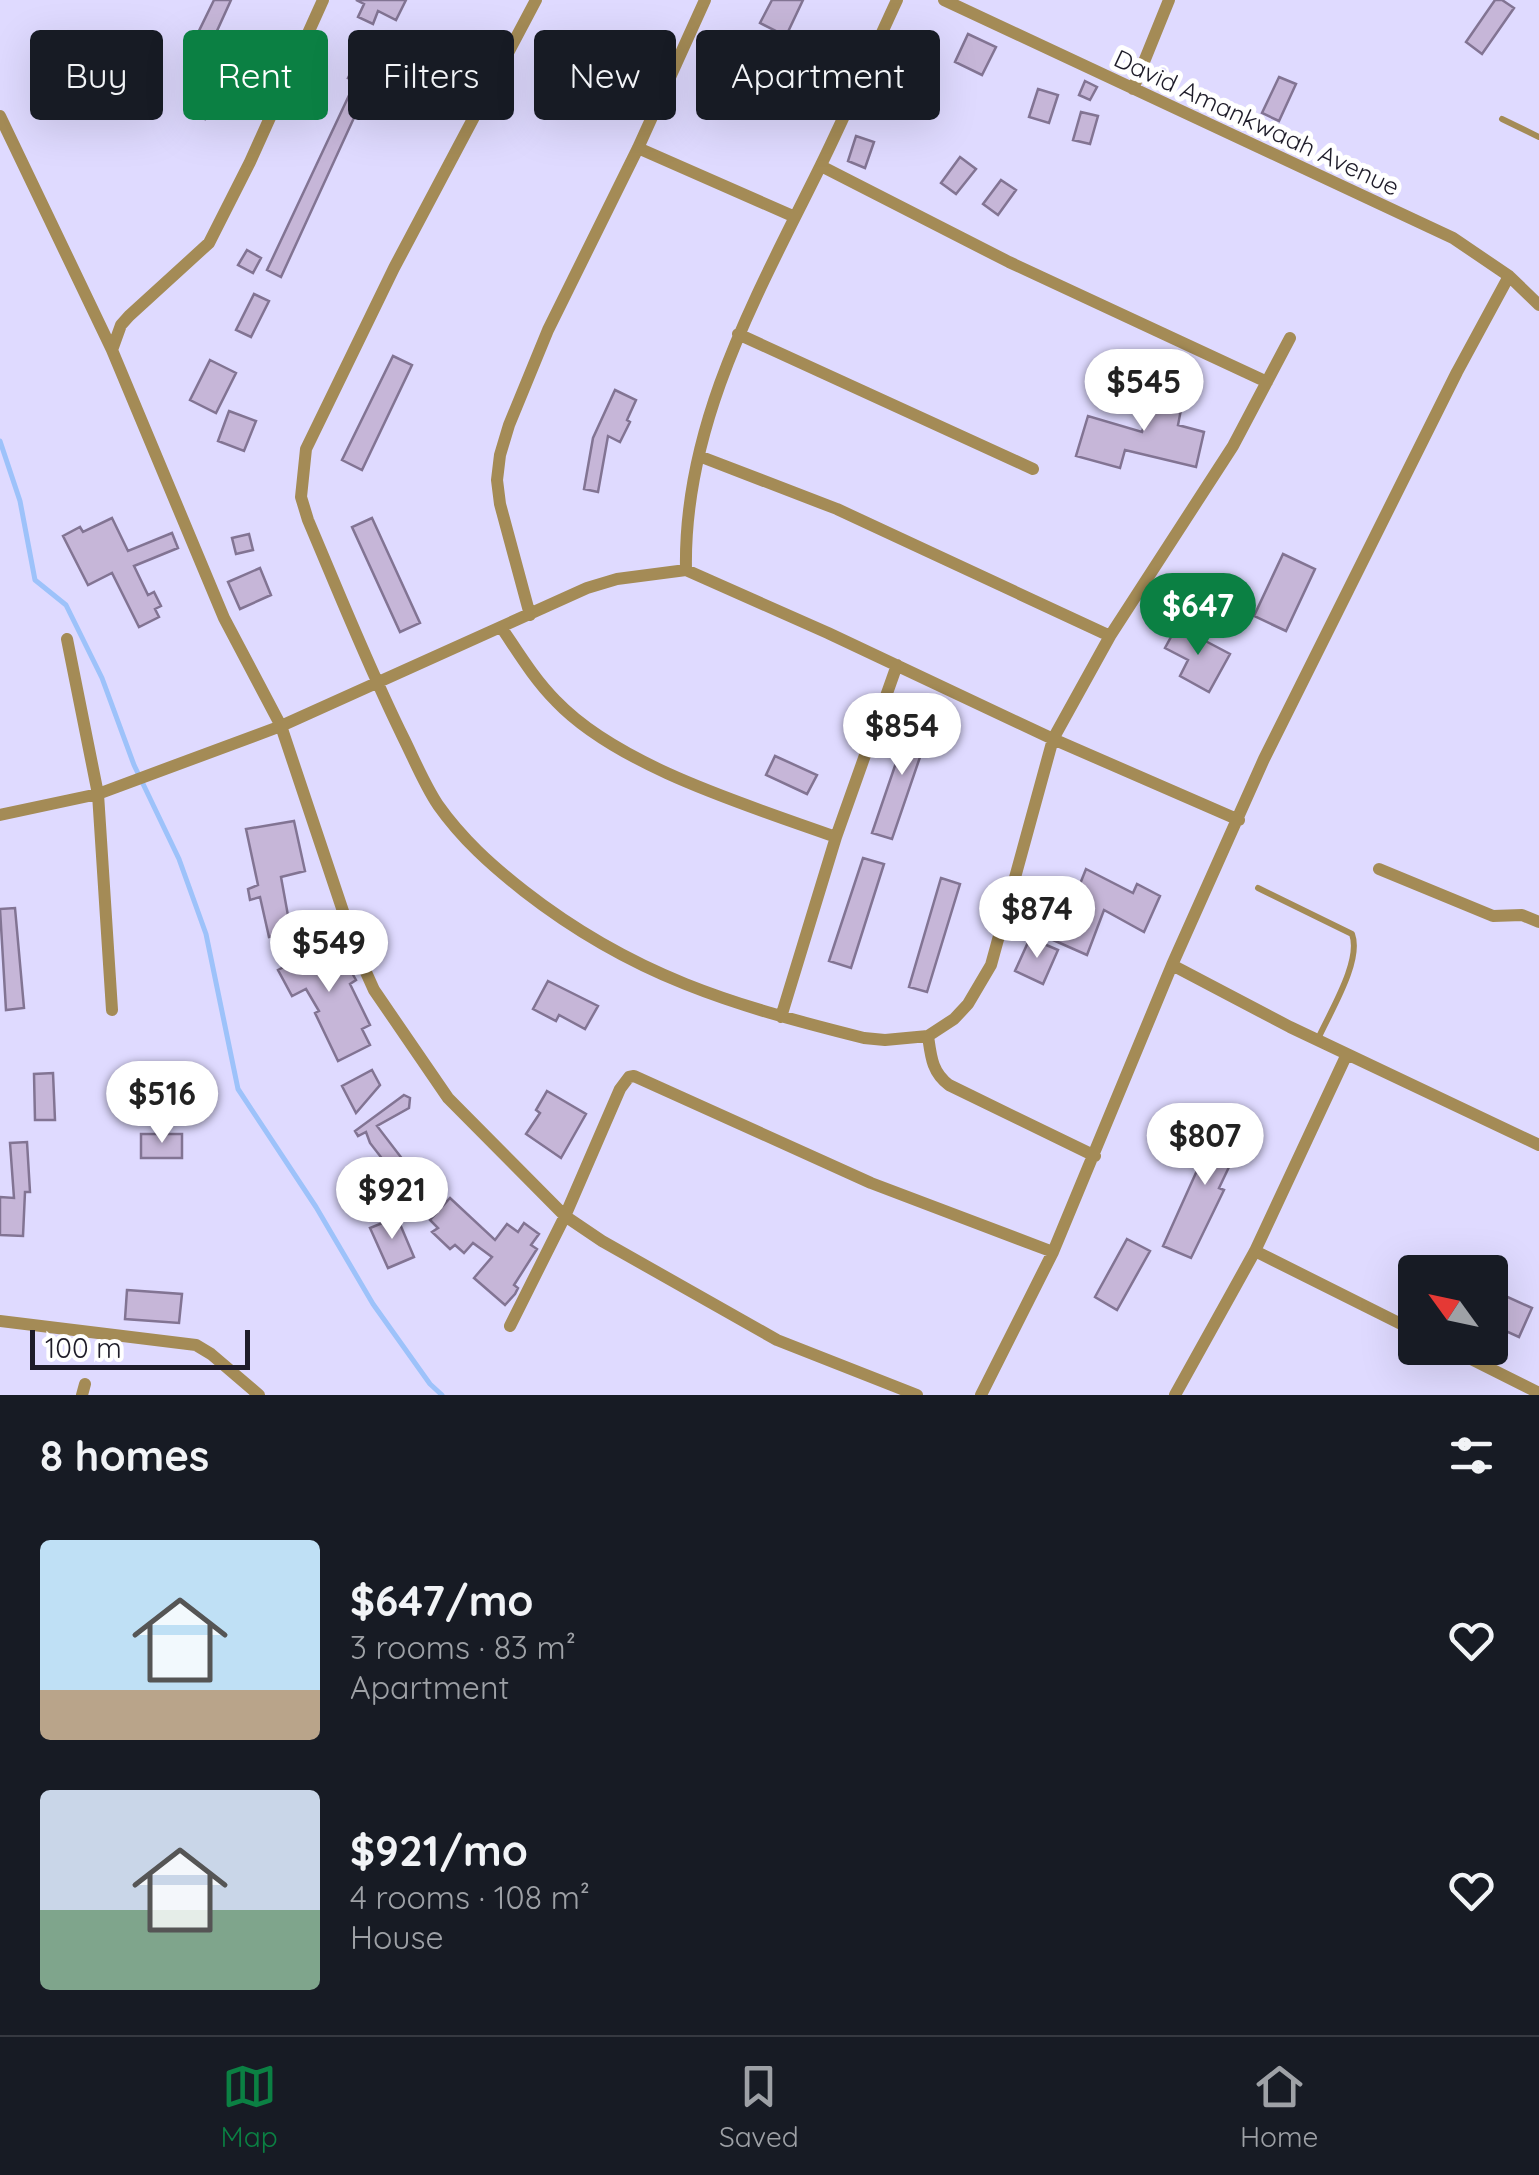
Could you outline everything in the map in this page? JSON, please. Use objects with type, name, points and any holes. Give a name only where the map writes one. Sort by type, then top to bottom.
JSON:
[{"type":"street","points":[[112,350],[129,316],[209,243],[323,0]]},
{"type":"street","points":[[536,0],[394,268],[306,449],[302,498],[377,685],[434,800],[456,830],[491,865],[548,909],[618,954],[666,978],[781,1017],[864,1038],[928,1036],[954,1019],[968,1004],[991,964],[1053,739],[1110,636],[1233,446],[1290,338]]},
{"type":"street","points":[[530,615],[500,504],[500,455],[548,330],[638,148],[705,0]]},
{"type":"street","points":[[686,570],[689,504],[699,456],[711,408],[738,334],[896,0]]},
{"type":"street","name":"David Amankwaah Avenue","points":[[944,0],[1453,238],[1509,276],[1539,305]]},
{"type":"street","points":[[1133,88],[1169,0]]},
{"type":"street","points":[[0,116],[112,350],[224,618],[280,726],[356,950],[374,990],[448,1098],[565,1216],[616,1249],[777,1340],[917,1395]]},
{"type":"street","points":[[638,148],[794,217]]},
{"type":"street","points":[[820,166],[1008,262],[1267,382]]},
{"type":"street","points":[[981,1395],[1053,1252],[1172,965],[1273,742],[1457,372],[1509,276]]},
{"type":"street","points":[[738,334],[1033,469]]},
{"type":"street","points":[[699,456],[837,509],[1110,636]]},
{"type":"street","points":[[0,815],[98,794],[280,726],[587,588],[617,578],[686,570],[1053,739],[1240,820]]},
{"type":"street","points":[[502,626],[556,702],[610,742],[676,775],[836,837]]},
{"type":"street","points":[[67,639],[98,794],[112,1010]]},
{"type":"street","points":[[781,1017],[836,837],[897,665]]},
{"type":"street","points":[[1379,869],[1493,916],[1522,915],[1539,922]]},
{"type":"street","points":[[1172,965],[1317,1040],[1539,1144]]},
{"type":"street","points":[[928,1036],[932,1066],[939,1078],[1095,1156]]},
{"type":"street","points":[[1175,1395],[1255,1251],[1347,1054]]},
{"type":"street","points":[[510,1326],[565,1216],[620,1089],[634,1076],[871,1183],[1053,1252]]},
{"type":"street","points":[[1255,1251],[1398,1322]]},
{"type":"street","points":[[0,1321],[196,1346],[259,1395]]},
{"type":"street","points":[[1483,1365],[1539,1393]]},
{"type":"lane","points":[[1502,119],[1539,137]]},
{"type":"lane","points":[[1258,888],[1352,934],[1356,945],[1353,960],[1317,1040]]},
{"type":"building","points":[[214,0],[231,0],[217,30],[199,30]]},
{"type":"building","points":[[356,0],[406,0],[396,20],[378,11],[373,24],[358,17],[364,4]]},
{"type":"building","points":[[772,0],[803,0],[789,30],[774,30],[760,23]]},
{"type":"building","points":[[1495,0],[1514,8],[1482,54],[1466,42]]},
{"type":"building","points":[[968,34],[996,47],[982,75],[955,62]]},
{"type":"building","points":[[1279,77],[1296,84],[1279,121],[1262,113]]},
{"type":"building","points":[[1085,81],[1097,87],[1090,100],[1079,95]]},
{"type":"building","points":[[1038,89],[1058,95],[1049,123],[1029,117]]},
{"type":"building","points":[[348,98],[348,120],[353,120],[281,277],[267,270]]},
{"type":"building","points":[[1081,112],[1098,116],[1090,144],[1073,140]]},
{"type":"building","points":[[856,136],[874,142],[865,168],[848,161]]},
{"type":"building","points":[[960,157],[976,169],[956,194],[941,183]]},
{"type":"building","points":[[1001,180],[1016,190],[998,215],[983,204]]},
{"type":"building","points":[[247,250],[261,258],[253,273],[238,265]]},
{"type":"building","points":[[254,294],[269,301],[251,337],[236,330]]},
{"type":"building","points":[[393,356],[412,365],[362,470],[342,460]]},
{"type":"building","points":[[210,360],[236,373],[216,413],[190,400]]},
{"type":"building","points":[[1142,387],[1184,394],[1178,425],[1204,432],[1196,467],[1125,450],[1120,468],[1076,456],[1088,416],[1142,432],[1150,403],[1139,401]]},
{"type":"building","points":[[615,390],[636,400],[627,420],[630,422],[620,442],[608,436],[598,492],[584,489],[593,438]]},
{"type":"building","points":[[229,411],[256,421],[244,451],[218,441]]},
{"type":"building","points":[[112,518],[128,551],[172,533],[178,548],[134,566],[148,595],[154,592],[161,606],[155,609],[159,617],[139,627],[112,573],[88,585],[63,536],[80,527],[83,532]]},
{"type":"building","points":[[372,518],[420,623],[400,632],[352,527]]},
{"type":"building","points":[[249,534],[253,550],[236,554],[232,538]]},
{"type":"building","points":[[1283,554],[1315,569],[1286,631],[1254,616]]},
{"type":"building","points":[[260,568],[271,595],[240,609],[228,582]]},
{"type":"building","points":[[1177,626],[1230,654],[1209,692],[1180,676],[1188,660],[1165,648]]},
{"type":"building","points":[[912,716],[932,722],[892,839],[872,833]]},
{"type":"building","points":[[775,756],[817,775],[807,794],[766,775]]},
{"type":"building","points":[[294,821],[305,871],[281,877],[291,932],[269,937],[260,897],[250,900],[248,889],[258,885],[246,829]]},
{"type":"building","points":[[863,858],[884,864],[851,968],[829,961]]},
{"type":"building","points":[[1086,869],[1133,893],[1137,884],[1160,896],[1144,932],[1104,910],[1087,955],[1053,940],[1059,925],[1064,928],[1084,892],[1078,889]]},
{"type":"building","points":[[941,878],[960,884],[927,992],[909,987]]},
{"type":"building","points":[[15,908],[24,1008],[6,1010],[0,909]]},
{"type":"building","points":[[304,931],[313,951],[333,940],[356,980],[350,984],[370,1025],[362,1029],[370,1045],[338,1061],[306,989],[292,996],[278,970],[303,957],[294,936]]},
{"type":"building","points":[[1030,938],[1058,950],[1043,984],[1015,971]]},
{"type":"building","points":[[548,981],[598,1006],[585,1029],[559,1015],[556,1021],[533,1009]]},
{"type":"building","points":[[372,1070],[380,1085],[356,1113],[342,1086]]},
{"type":"building","points":[[53,1073],[55,1120],[35,1120],[34,1074]]},
{"type":"building","points":[[547,1091],[586,1114],[561,1158],[526,1134],[540,1113],[536,1110]]},
{"type":"building","points":[[404,1095],[410,1098],[409,1108],[377,1126],[420,1182],[408,1192],[370,1143],[366,1132],[358,1136],[355,1131]]},
{"type":"building","points":[[1222,1115],[1248,1127],[1219,1188],[1224,1190],[1191,1258],[1163,1246]]},
{"type":"building","points":[[141,1134],[182,1134],[182,1158],[141,1158]]},
{"type":"building","points":[[27,1142],[30,1192],[25,1192],[23,1236],[0,1235],[0,1197],[14,1198],[10,1143]]},
{"type":"building","points":[[450,1198],[495,1240],[507,1224],[518,1232],[524,1223],[539,1234],[531,1245],[537,1249],[514,1285],[518,1288],[515,1294],[505,1305],[474,1278],[492,1257],[473,1243],[464,1253],[455,1245],[450,1249],[432,1232],[438,1228],[430,1220]]},
{"type":"building","points":[[397,1217],[414,1257],[388,1268],[370,1228]]},
{"type":"building","points":[[1127,1239],[1150,1251],[1117,1310],[1095,1297]]},
{"type":"building","points":[[127,1290],[182,1294],[179,1323],[125,1319]]},
{"type":"building","points":[[1508,1297],[1532,1308],[1519,1337],[1508,1332]]},
{"type":"waterway","points":[[0,441],[20,501],[35,580],[66,605],[102,678],[134,765],[179,859],[206,934],[238,1089],[316,1207],[373,1304],[442,1395]]}]
